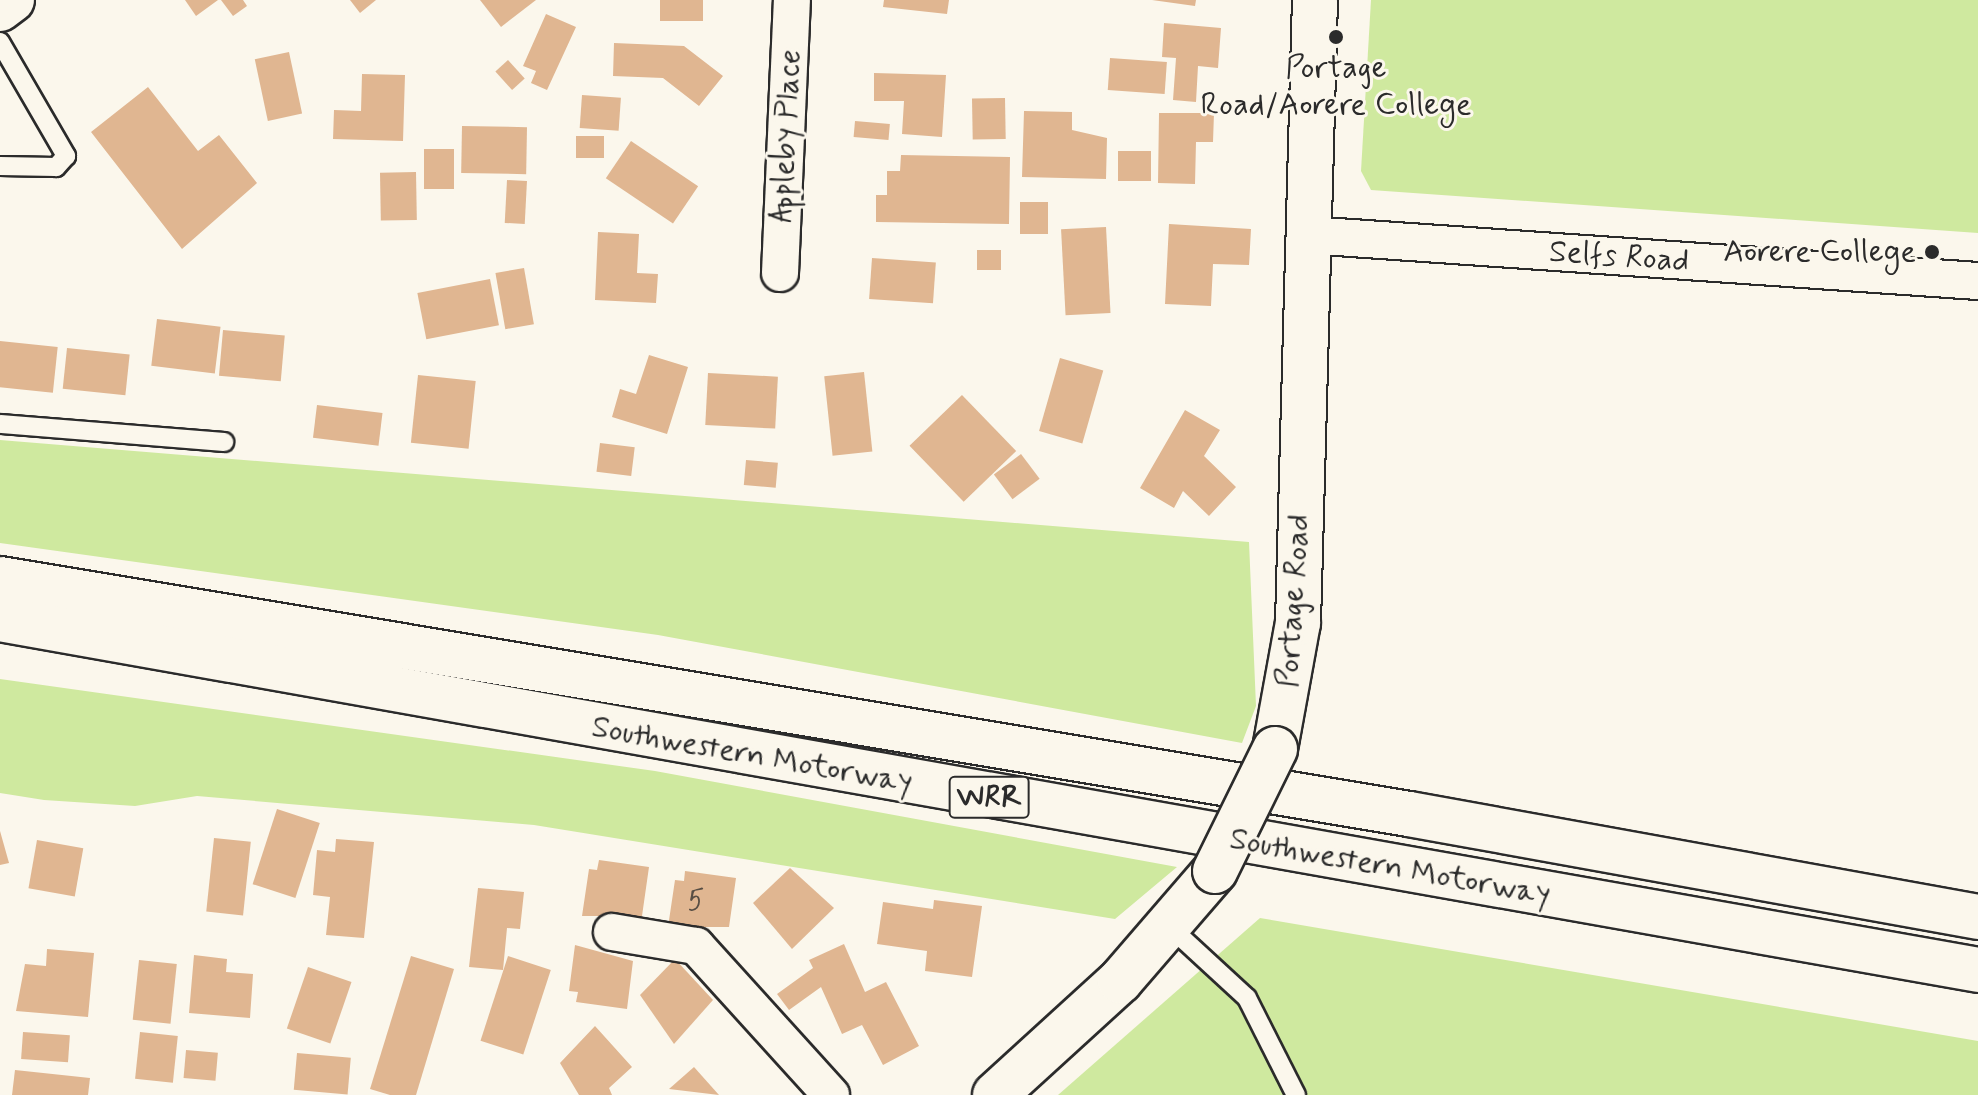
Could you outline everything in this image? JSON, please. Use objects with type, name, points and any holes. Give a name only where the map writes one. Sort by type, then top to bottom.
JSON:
[{"type":"main road","points":[[0,9],[12,0]]},
{"type":"main road","name":"Portage Road","points":[[995,1095],[1171,928],[1215,871],[1275,749],[1298,623],[1315,0]]},
{"type":"main road","name":"Southwestern Motorway","points":[[0,579],[1409,814],[1978,917]]},
{"type":"main road","name":"Southwestern Motorway","points":[[0,619],[1978,970]]},
{"type":"street","name":"Appleby Place","points":[[780,273],[792,0]]},
{"type":"street","name":"Selfs Road","points":[[1308,235],[1978,281]]},
{"type":"street","points":[[612,932],[696,946],[831,1095]]},
{"type":"lane","points":[[0,42],[66,156],[56,167],[0,166]]},
{"type":"lane","points":[[0,424],[224,442]]},
{"type":"lane","points":[[1171,928],[1247,998],[1296,1095]]},
{"type":"green space","points":[[1371,0],[1978,0],[1978,233],[1371,190],[1361,171]]},
{"type":"green space","points":[[0,440],[1249,542],[1256,706],[1242,743],[658,635],[0,543]]},
{"type":"green space","points":[[0,679],[655,771],[1177,867],[1115,919],[534,825],[197,796],[135,806],[44,800],[0,793]]},
{"type":"green space","points":[[1260,918],[1978,1041],[1978,1095],[1058,1095]]},
{"type":"building","points":[[185,0],[218,0],[196,16]]},
{"type":"building","points":[[221,0],[243,0],[247,6],[233,16]]},
{"type":"building","points":[[350,0],[376,0],[360,13]]},
{"type":"building","points":[[480,0],[536,0],[501,27]]},
{"type":"building","points":[[660,0],[703,0],[703,21],[660,21]]},
{"type":"building","points":[[884,0],[949,0],[947,14],[883,7]]},
{"type":"building","points":[[1152,0],[1196,0],[1195,6]]},
{"type":"building","points":[[546,14],[576,27],[547,90],[531,83],[536,71],[523,66]]},
{"type":"building","points":[[1164,23],[1221,28],[1218,68],[1198,66],[1196,102],[1173,100],[1176,58],[1162,57]]},
{"type":"building","points":[[614,43],[684,46],[723,76],[699,106],[663,78],[613,76]]},
{"type":"building","points":[[289,52],[302,114],[268,121],[255,59]]},
{"type":"building","points":[[1110,58],[1167,62],[1165,94],[1108,90]]},
{"type":"building","points":[[508,60],[525,79],[512,90],[495,71]]},
{"type":"building","points":[[874,73],[946,75],[942,137],[902,134],[904,101],[874,101]]},
{"type":"building","points":[[362,74],[405,75],[403,141],[333,139],[334,110],[361,111]]},
{"type":"building","points":[[148,87],[198,151],[219,135],[257,183],[182,249],[91,132]]},
{"type":"building","points":[[582,95],[621,98],[619,131],[580,128]]},
{"type":"building","points":[[1005,98],[1006,139],[973,140],[972,99]]},
{"type":"building","points":[[1024,111],[1072,112],[1072,130],[1107,138],[1106,179],[1022,177]]},
{"type":"building","points":[[1159,113],[1214,113],[1213,142],[1196,142],[1195,184],[1158,183]]},
{"type":"building","points":[[855,121],[890,124],[888,140],[854,137]]},
{"type":"building","points":[[462,126],[527,127],[526,174],[461,173]]},
{"type":"building","points":[[576,136],[604,136],[604,158],[576,158]]},
{"type":"building","points":[[631,141],[698,186],[673,224],[606,178]]},
{"type":"building","points":[[424,149],[454,149],[454,189],[424,189]]},
{"type":"building","points":[[1118,151],[1151,151],[1151,181],[1118,181]]},
{"type":"building","points":[[901,155],[1010,157],[1009,224],[876,222],[876,195],[887,195],[887,171],[900,171]]},
{"type":"building","points":[[416,172],[417,220],[381,221],[380,173]]},
{"type":"building","points":[[507,180],[527,181],[525,224],[505,223]]},
{"type":"building","points":[[1020,202],[1048,202],[1048,234],[1020,234]]},
{"type":"building","points":[[1169,224],[1251,229],[1249,265],[1213,264],[1211,306],[1165,304]]},
{"type":"building","points":[[1106,227],[1111,313],[1066,315],[1061,229]]},
{"type":"building","points":[[598,232],[639,234],[637,273],[658,274],[656,303],[595,300]]},
{"type":"building","points":[[977,250],[1001,250],[1001,270],[977,270]]},
{"type":"building","points":[[872,258],[936,262],[933,303],[869,299]]},
{"type":"building","points":[[524,268],[534,324],[505,329],[495,273]]},
{"type":"building","points":[[490,279],[499,325],[426,339],[417,293]]},
{"type":"building","points":[[157,319],[221,327],[215,373],[151,366]]},
{"type":"building","points":[[223,330],[285,335],[281,381],[219,376]]},
{"type":"building","points":[[0,341],[58,347],[53,393],[0,387]]},
{"type":"building","points":[[67,348],[130,355],[125,395],[63,389]]},
{"type":"building","points":[[649,355],[688,367],[667,434],[612,417],[620,389],[636,394]]},
{"type":"building","points":[[1060,358],[1103,370],[1082,443],[1039,431]]},
{"type":"building","points":[[864,372],[872,452],[833,456],[824,376]]},
{"type":"building","points":[[708,373],[778,377],[775,429],[705,425]]},
{"type":"building","points":[[418,375],[476,381],[469,449],[411,443]]},
{"type":"building","points":[[962,395],[1016,451],[964,502],[909,446]]},
{"type":"building","points":[[317,405],[383,413],[378,446],[313,438]]},
{"type":"building","points":[[1185,410],[1220,430],[1204,456],[1236,487],[1209,516],[1183,491],[1174,508],[1140,488]]},
{"type":"building","points":[[600,443],[635,447],[631,476],[596,472]]},
{"type":"building","points":[[1021,454],[1040,479],[1013,499],[994,474]]},
{"type":"building","points":[[746,460],[778,463],[776,488],[744,485]]},
{"type":"building","points":[[277,809],[320,823],[295,898],[253,884]]},
{"type":"building","points":[[0,831],[9,863],[0,865]]},
{"type":"building","points":[[214,838],[251,842],[243,915],[206,912]]},
{"type":"building","points":[[336,839],[374,842],[364,938],[326,935],[330,897],[313,895],[317,850],[335,852]]},
{"type":"building","points":[[37,840],[83,848],[75,896],[28,888]]},
{"type":"building","points":[[599,860],[649,867],[642,916],[582,916],[589,869],[597,870]]},
{"type":"building","points":[[790,868],[834,908],[792,949],[753,903]]},
{"type":"building","points":[[685,871],[736,878],[729,927],[668,927],[675,880],[684,881]]},
{"type":"building","points":[[478,888],[524,892],[520,929],[507,928],[503,970],[469,967]]},
{"type":"building","points":[[934,900],[982,906],[972,977],[925,971],[927,951],[877,944],[883,902],[933,909]]},
{"type":"building","points":[[844,944],[865,992],[886,982],[919,1046],[883,1065],[862,1025],[842,1034],[821,987],[789,1010],[777,994],[813,968],[809,960]]},
{"type":"building","points":[[575,945],[633,961],[627,1009],[576,1002],[578,992],[569,991]]},
{"type":"building","points":[[47,949],[94,953],[88,1017],[16,1011],[25,964],[46,966]]},
{"type":"building","points":[[194,955],[227,959],[226,972],[253,974],[250,1018],[189,1013]]},
{"type":"building","points":[[411,956],[454,969],[416,1095],[390,1095],[370,1089]]},
{"type":"building","points":[[508,956],[551,970],[523,1055],[480,1041]]},
{"type":"building","points":[[675,959],[713,1000],[674,1044],[640,995]]},
{"type":"building","points":[[139,960],[177,964],[171,1024],[133,1020]]},
{"type":"building","points":[[308,967],[351,982],[330,1043],[287,1028]]},
{"type":"building","points":[[595,1026],[632,1067],[609,1088],[612,1095],[579,1095],[560,1063]]},
{"type":"building","points":[[23,1032],[70,1035],[68,1062],[21,1059]]},
{"type":"building","points":[[140,1032],[178,1036],[173,1083],[135,1079]]},
{"type":"building","points":[[186,1050],[218,1053],[215,1081],[184,1078]]},
{"type":"building","points":[[297,1053],[351,1058],[348,1095],[294,1090]]},
{"type":"building","points":[[694,1067],[719,1095],[669,1089]]},
{"type":"building","points":[[15,1070],[90,1078],[88,1095],[12,1095]]},
{"type":"place","name":"Portage Road/Aorere College","points":[[1336,37]]},
{"type":"place","name":"Aorere College","points":[[1932,252]]}]
